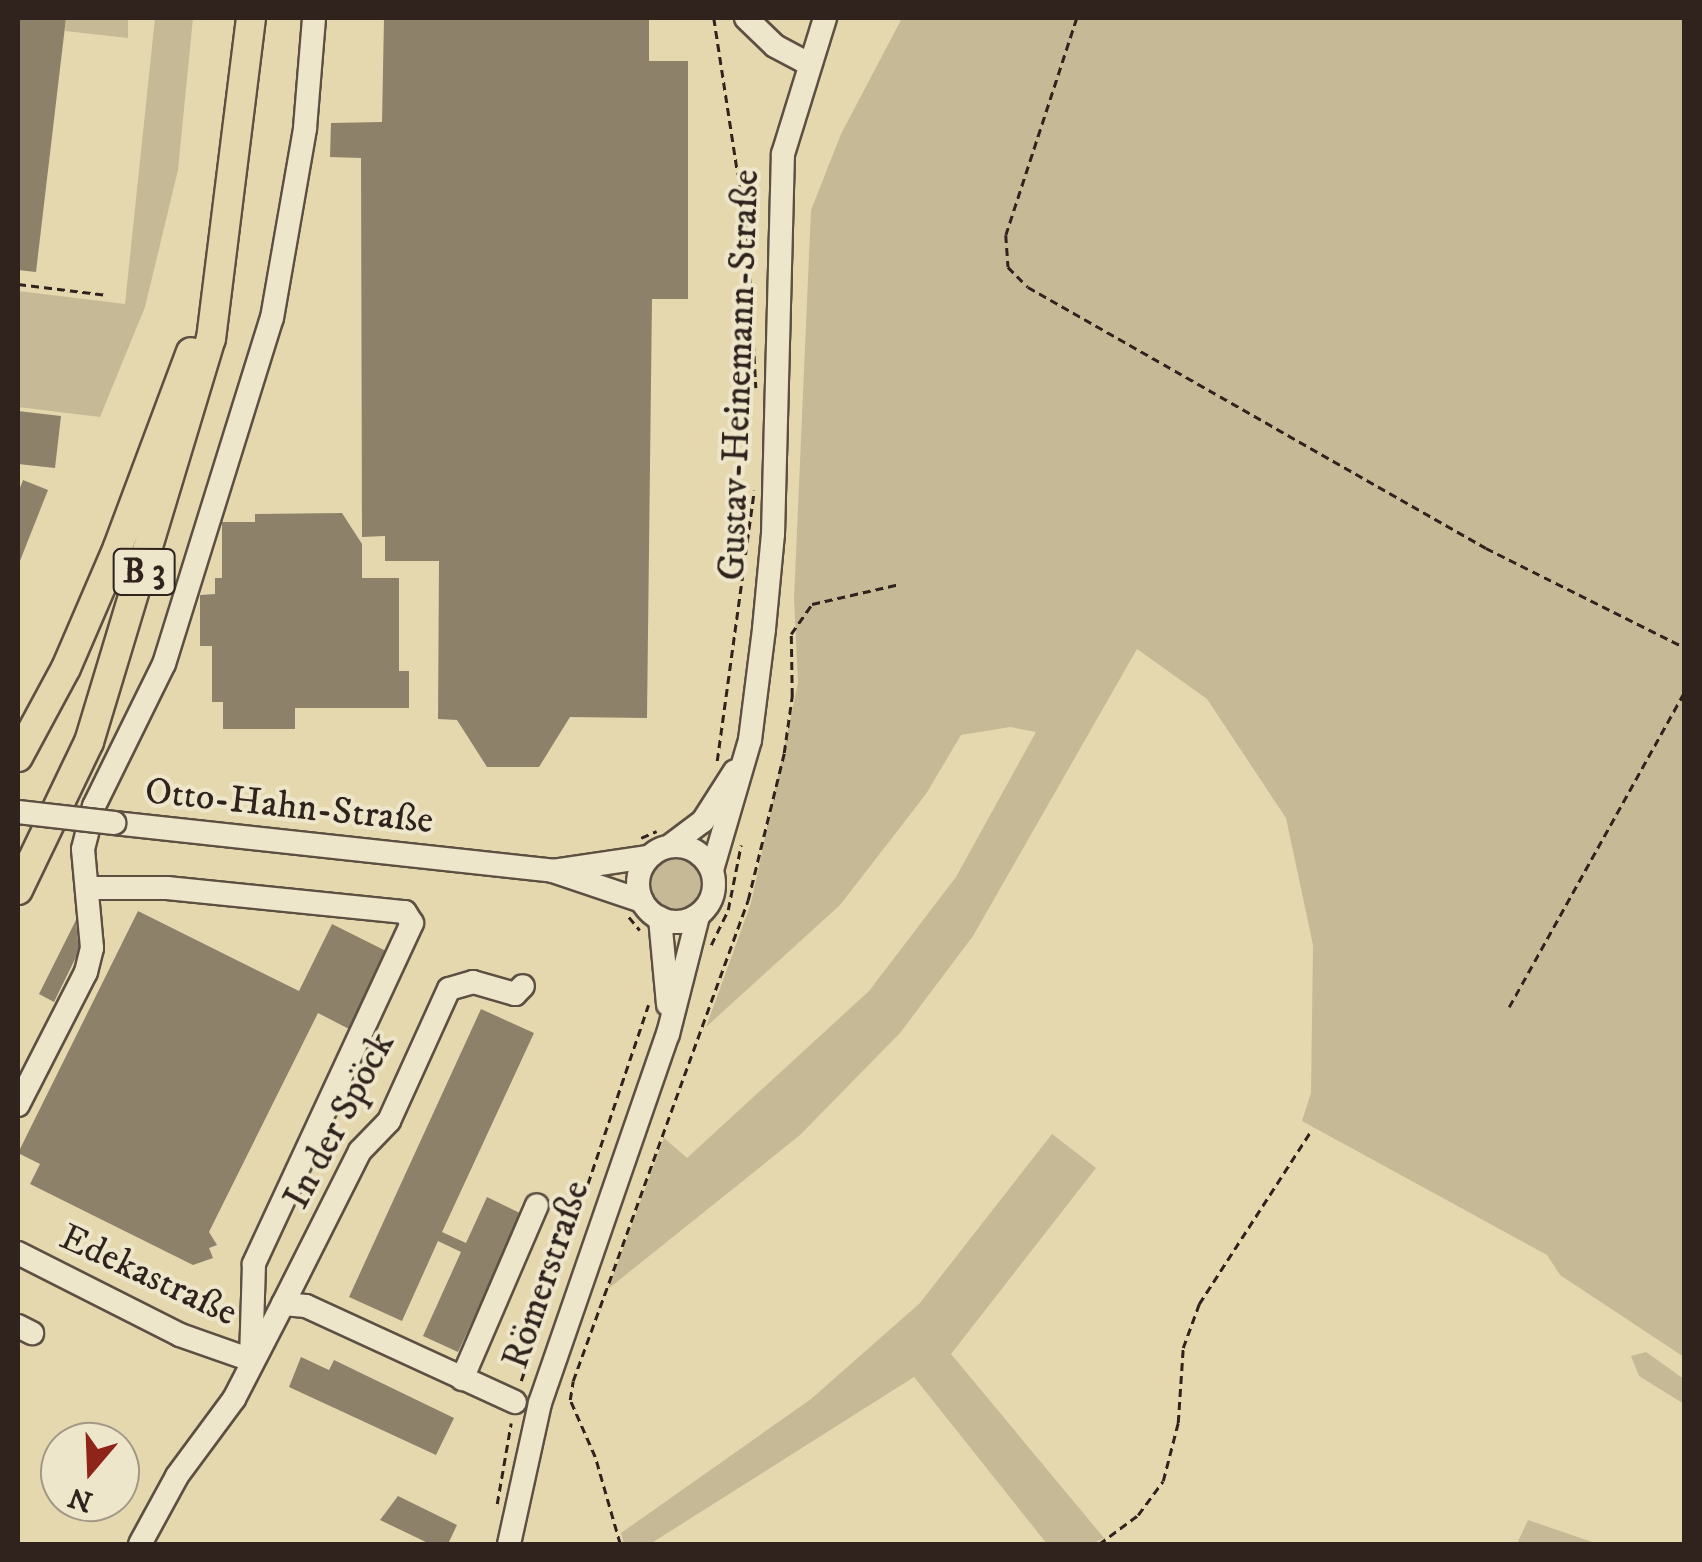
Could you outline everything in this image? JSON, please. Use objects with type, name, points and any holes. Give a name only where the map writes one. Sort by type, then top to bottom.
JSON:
[{"type":"main road","name":"B 3","points":[[18,890],[89,742],[149,558],[211,338],[242,96],[247,18]]},
{"type":"main road","name":"B 3","points":[[18,757],[105,578],[217,290]]},
{"type":"street","points":[[18,1105],[86,972],[92,948],[82,849],[94,806],[164,664],[272,318],[305,128],[314,18]]},
{"type":"street","points":[[746,18],[775,46],[807,64]]},
{"type":"street","name":"Gustav-Heinemann-Straße","points":[[698,916],[713,896],[712,870],[727,835],[750,740],[773,534],[778,194],[807,64],[825,18]]},
{"type":"street","name":"Gustav-Heinemann-Straße","points":[[643,848],[703,821],[726,792],[750,740]]},
{"type":"street","name":"Otto-Hahn-Straße","points":[[18,812],[554,871],[633,906]]},
{"type":"street","points":[[668,836],[696,850],[712,870]]},
{"type":"street","points":[[643,848],[633,906],[660,918],[698,916]]},
{"type":"street","name":"Otto-Hahn-Straße","points":[[554,871],[643,848]]},
{"type":"street","points":[[88,888],[167,888],[405,912],[412,924],[254,1264],[250,1360]]},
{"type":"street","name":"Römerstraße","points":[[508,1544],[540,1403],[668,1034],[698,916]]},
{"type":"street","name":"Römerstraße","points":[[660,918],[659,953],[668,1034]]},
{"type":"street","name":"In der Spöck","points":[[140,1544],[177,1476],[234,1400],[250,1360],[283,1304],[360,1151],[389,1120],[449,989],[473,982],[515,994],[523,986]]},
{"type":"street","points":[[462,1379],[537,1205]]},
{"type":"street","name":"Edekastraße","points":[[18,1253],[180,1335],[250,1360]]},
{"type":"street","points":[[283,1304],[306,1306],[515,1402]]},
{"type":"path","points":[[714,18],[746,220],[756,392]]},
{"type":"path","points":[[1077,18],[1006,234],[1008,267],[1018,277],[1486,548],[1684,647]]},
{"type":"path","points":[[18,284],[107,295]]},
{"type":"path","points":[[715,775],[755,481]]},
{"type":"path","points":[[620,1544],[595,1457],[570,1400],[573,1381],[748,900],[784,753],[792,696],[791,634],[812,604],[900,584]]},
{"type":"path","points":[[1509,1007],[1684,692]]},
{"type":"path","points":[[691,950],[709,948],[728,910],[743,854],[740,842],[727,835]]},
{"type":"path","points":[[643,848],[668,836]]},
{"type":"path","points":[[633,906],[659,953]]},
{"type":"path","points":[[496,1509],[515,1402],[650,992]]},
{"type":"path","points":[[1100,1544],[1138,1516],[1163,1481],[1178,1423],[1183,1348],[1199,1304],[1311,1131]]},
{"type":"shaded area","points":[[66,18],[128,18],[128,38],[65,31]]},
{"type":"shaded area","points":[[155,18],[193,18],[178,170],[145,307],[100,417],[18,407],[18,291],[125,304]]},
{"type":"shaded area","points":[[902,18],[1684,18],[1684,1357],[1560,1275],[1547,1255],[1302,1121],[1311,1093],[1313,945],[1286,818],[1207,699],[1137,649],[973,936],[900,1033],[800,1135],[608,1289],[664,1138],[687,1158],[869,991],[956,877],[1036,732],[1010,727],[961,735],[926,794],[840,905],[706,1027],[751,903],[798,683],[794,599],[811,210],[841,134]]},
{"type":"shaded area","points":[[679,852],[700,860],[708,881],[700,902],[679,910],[658,902],[650,881],[658,860]]},
{"type":"shaded area","points":[[1052,1134],[1096,1168],[951,1354],[1104,1538],[1092,1544],[1047,1544],[914,1377],[650,1544],[624,1544],[621,1533],[811,1399],[920,1303]]},
{"type":"shaded area","points":[[1646,1352],[1684,1379],[1684,1404],[1639,1376],[1631,1356]]},
{"type":"shaded area","points":[[1528,1520],[1598,1544],[1517,1544]]},
{"type":"building","points":[[18,18],[66,18],[36,272],[18,270]]},
{"type":"building","points":[[384,18],[649,18],[649,61],[688,61],[688,299],[652,299],[647,718],[570,717],[539,767],[487,767],[457,720],[438,719],[439,561],[385,561],[385,536],[362,537],[361,158],[330,157],[331,123],[382,122]]},
{"type":"building","points":[[18,411],[61,416],[55,468],[18,464]]},
{"type":"building","points":[[23,480],[48,490],[18,566],[18,493]]},
{"type":"building","points":[[342,513],[362,544],[362,578],[399,578],[399,671],[409,671],[409,708],[295,708],[295,729],[223,729],[223,702],[212,702],[212,646],[200,646],[200,595],[215,594],[215,578],[222,578],[222,522],[255,522],[255,514]]},
{"type":"building","points":[[138,911],[299,991],[332,924],[388,952],[349,1029],[318,1013],[209,1232],[217,1245],[209,1248],[213,1258],[193,1265],[30,1184],[40,1164],[18,1153]]},
{"type":"building","points":[[76,920],[79,951],[54,1002],[39,994]]},
{"type":"building","points":[[481,1009],[534,1033],[442,1232],[466,1243],[487,1197],[522,1214],[458,1352],[423,1336],[461,1252],[438,1241],[402,1321],[349,1297]]},
{"type":"building","points":[[301,1357],[329,1370],[334,1360],[454,1418],[436,1455],[289,1387]]},
{"type":"building","points":[[398,1496],[457,1525],[448,1544],[430,1544],[380,1520]]}]
